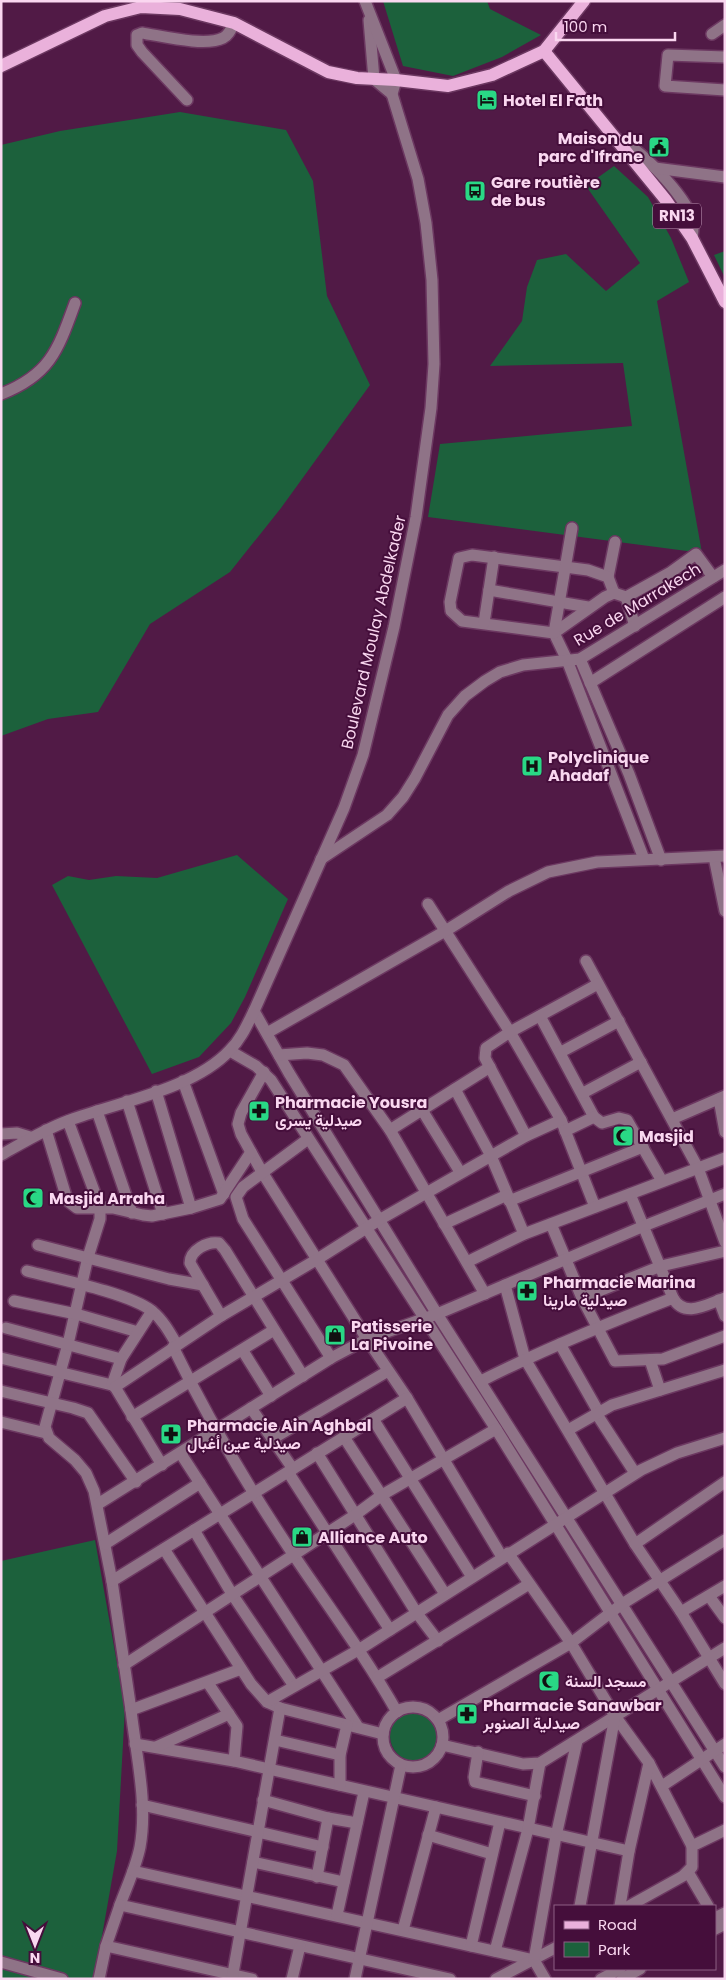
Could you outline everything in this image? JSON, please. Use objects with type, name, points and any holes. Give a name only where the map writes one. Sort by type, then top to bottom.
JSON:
[{"type":"main road","points":[[1,66],[122,11],[160,6],[180,9],[234,23],[328,72],[357,78],[396,80],[436,86],[465,83],[492,75],[544,50],[584,1]]},
{"type":"main road","name":"RN13","points":[[544,50],[648,176],[692,238],[725,302]]},
{"type":"street","points":[[367,5],[396,80],[392,94],[374,79],[367,5]]},
{"type":"street","points":[[187,100],[142,52],[137,45],[137,35],[142,33],[216,40],[230,33],[234,23]]},
{"type":"street","points":[[725,25],[712,34],[725,35]]},
{"type":"street","points":[[725,57],[668,55],[665,86],[725,90]]},
{"type":"street","name":"Boulevard Moulay Abdelkader","points":[[1,1155],[30,1137],[68,1121],[183,1081],[208,1069],[230,1051],[240,1038],[254,1011],[344,808],[363,755],[394,627],[416,517],[431,408],[434,364],[430,253],[418,179],[392,94]]},
{"type":"street","points":[[616,139],[633,147],[672,187],[692,217],[692,238]]},
{"type":"street","points":[[655,168],[725,177]]},
{"type":"street","points":[[1,394],[38,375],[49,363],[62,341],[74,304]]},
{"type":"street","points":[[572,528],[554,633],[567,660],[644,859]]},
{"type":"street","points":[[608,577],[615,542]]},
{"type":"street","points":[[635,626],[620,595],[608,577],[588,570],[472,554],[459,558],[450,602],[451,611],[454,616],[462,620],[554,633],[588,607],[620,595],[671,572],[696,554],[713,578]]},
{"type":"street","points":[[484,623],[494,557]]},
{"type":"street","name":"Rue de Marrakech","points":[[321,858],[387,815],[415,778],[448,715],[465,696],[500,672],[523,665],[580,659],[725,570]]},
{"type":"street","points":[[488,590],[588,607]]},
{"type":"street","points":[[590,683],[725,596]]},
{"type":"street","points":[[580,659],[629,774],[661,860]]},
{"type":"street","points":[[267,1033],[447,930],[509,891],[548,872],[597,862],[720,856],[724,907]]},
{"type":"street","points":[[428,904],[447,930],[510,1032],[563,1126],[595,1207]]},
{"type":"street","points":[[586,961],[698,1168],[725,1242]]},
{"type":"street","points":[[526,1136],[485,1058],[486,1048],[510,1032],[598,984]]},
{"type":"street","points":[[254,1011],[437,1314],[725,1767]]},
{"type":"street","points":[[540,1016],[583,1093],[594,1117],[602,1123],[619,1118],[627,1120],[662,1181]]},
{"type":"street","points":[[561,1052],[618,1021]]},
{"type":"street","points":[[230,1051],[264,1072],[367,1227],[423,1318],[496,1429],[656,1689],[725,1797]]},
{"type":"street","points":[[279,1055],[307,1053],[323,1055],[344,1065],[390,1130],[485,1294]]},
{"type":"street","points":[[583,1093],[641,1062]]},
{"type":"street","points":[[390,1130],[490,1067]]},
{"type":"street","points":[[264,1072],[248,1097],[238,1124],[262,1172],[366,1339],[407,1398],[505,1555],[529,1584],[570,1643],[615,1716],[649,1763],[692,1846],[693,1862],[688,1872],[631,1905]]},
{"type":"street","points":[[183,1081],[224,1194]]},
{"type":"street","points":[[455,1089],[491,1156],[524,1234]]},
{"type":"street","points":[[156,1091],[192,1208]]},
{"type":"street","points":[[672,1119],[722,1098],[725,1132]]},
{"type":"street","points":[[126,1101],[163,1214]]},
{"type":"street","points":[[422,1110],[460,1172]]},
{"type":"street","points":[[97,1111],[132,1213]]},
{"type":"street","points":[[113,1386],[221,1316],[460,1172],[526,1136],[594,1117]]},
{"type":"street","points":[[46,1433],[45,1426],[50,1403],[76,1314],[81,1285],[100,1212],[68,1121]]},
{"type":"street","points":[[46,1130],[68,1202],[77,1208],[100,1212],[113,1208],[152,1216],[212,1203],[224,1194],[251,1152]]},
{"type":"street","points":[[1,1134],[17,1133],[30,1137]]},
{"type":"street","points":[[308,1139],[262,1172],[238,1193],[237,1204],[243,1219],[331,1358]]},
{"type":"street","points":[[444,1224],[643,1147]]},
{"type":"street","points":[[467,1262],[524,1234],[725,1158]]},
{"type":"street","points":[[630,1194],[673,1298],[679,1306],[685,1310],[692,1310],[722,1299],[725,1316]]},
{"type":"street","points":[[98,1504],[136,1482],[331,1358],[366,1339],[437,1314],[644,1226],[725,1194]]},
{"type":"street","points":[[551,1224],[596,1328],[615,1360],[650,1360],[670,1357],[725,1336]]},
{"type":"street","points":[[221,1316],[202,1285],[190,1259],[206,1244],[211,1242],[220,1243],[303,1376]]},
{"type":"street","points":[[38,1244],[169,1279],[202,1285]]},
{"type":"street","points":[[582,1298],[661,1266],[725,1251]]},
{"type":"street","points":[[27,1271],[132,1301],[152,1310],[165,1325],[190,1383],[215,1431],[293,1554],[360,1649],[397,1712]]},
{"type":"street","points":[[505,1285],[525,1359],[636,1544],[725,1684]]},
{"type":"street","points":[[481,1381],[525,1359],[596,1328],[673,1298]]},
{"type":"street","points":[[14,1301],[76,1314],[138,1332]]},
{"type":"street","points":[[113,1386],[121,1359],[152,1310]]},
{"type":"street","points":[[6,1328],[121,1359]]},
{"type":"street","points":[[132,1418],[274,1330]]},
{"type":"street","points":[[560,1344],[597,1412],[635,1473]]},
{"type":"street","points":[[242,1351],[271,1396]]},
{"type":"street","points":[[1,1358],[113,1386],[162,1465]]},
{"type":"street","points":[[650,1360],[660,1390]]},
{"type":"street","points":[[568,1430],[597,1412],[725,1370]]},
{"type":"street","points":[[272,1439],[388,1371]]},
{"type":"street","points":[[1,1391],[88,1413],[136,1482]]},
{"type":"street","points":[[112,1581],[407,1398]]},
{"type":"street","points":[[251,1408],[272,1439],[326,1533],[390,1630]]},
{"type":"street","points":[[373,1419],[472,1577]]},
{"type":"street","points":[[1,1422],[46,1433],[86,1473],[98,1504],[112,1581],[131,1710],[142,1805],[140,1844],[133,1870],[106,1946],[99,1979]]},
{"type":"street","points":[[124,1665],[382,1496],[445,1461],[496,1429]]},
{"type":"street","points":[[344,1437],[445,1594]]},
{"type":"street","points":[[267,1702],[360,1649],[565,1516],[635,1473],[677,1453],[725,1438]]},
{"type":"street","points":[[180,1454],[221,1513],[322,1670],[353,1726]]},
{"type":"street","points":[[316,1454],[416,1612],[438,1641]]},
{"type":"street","points":[[636,1544],[725,1482]]},
{"type":"street","points":[[105,1544],[200,1483]]},
{"type":"street","points":[[194,1530],[232,1594],[294,1686]]},
{"type":"street","points":[[438,1720],[570,1643],[622,1604],[725,1540]]},
{"type":"street","points":[[164,1549],[241,1669],[267,1702],[280,1708],[383,1734]]},
{"type":"street","points":[[378,1677],[529,1584]]},
{"type":"street","points":[[681,1612],[725,1586]]},
{"type":"street","points":[[709,1596],[725,1618]]},
{"type":"street","points":[[442,1746],[478,1752],[523,1764],[540,1764],[656,1689],[725,1648]]},
{"type":"street","points":[[131,1710],[208,1683],[241,1669]]},
{"type":"street","points":[[208,1683],[238,1730],[234,1761]]},
{"type":"street","points":[[233,1977],[263,1800],[276,1740],[280,1708]]},
{"type":"street","points":[[415,1708],[431,1713],[438,1720],[442,1730],[442,1746],[435,1758],[428,1764],[410,1767],[401,1765],[387,1752],[383,1734],[388,1721],[397,1712],[415,1708]]},
{"type":"street","points":[[155,1747],[229,1714]]},
{"type":"street","points":[[580,1905],[615,1716]]},
{"type":"street","points":[[340,1785],[340,1755],[353,1726]]},
{"type":"street","points":[[276,1740],[340,1755]]},
{"type":"street","points":[[545,1979],[534,1960],[556,1836],[577,1741]]},
{"type":"street","points":[[135,1744],[234,1761],[556,1836],[629,1851]]},
{"type":"street","points":[[662,1786],[725,1744]]},
{"type":"street","points":[[478,1752],[475,1782],[535,1796]]},
{"type":"street","points":[[620,1905],[629,1851],[649,1763]]},
{"type":"street","points":[[496,1951],[528,1829],[540,1764]]},
{"type":"street","points":[[355,1979],[401,1765]]},
{"type":"street","points":[[337,1915],[364,1792]]},
{"type":"street","points":[[263,1800],[328,1818],[357,1823]]},
{"type":"street","points":[[142,1805],[259,1830],[323,1847]]},
{"type":"street","points":[[403,1930],[436,1807]]},
{"type":"street","points":[[317,1877],[328,1818]]},
{"type":"street","points":[[471,1946],[500,1822]]},
{"type":"street","points":[[692,1846],[725,1830]]},
{"type":"street","points":[[428,1835],[492,1854]]},
{"type":"street","points":[[253,1862],[344,1882]]},
{"type":"street","points":[[133,1870],[534,1960]]},
{"type":"street","points":[[688,1872],[707,1905]]},
{"type":"street","points":[[120,1905],[450,1979]]},
{"type":"street","points":[[106,1946],[233,1977],[252,1979]]},
{"type":"street","points":[[292,1979],[300,1946]]},
{"type":"street","points":[[496,1979],[554,1949]]},
{"type":"street","points":[[1,1962],[62,1979]]},
{"type":"street","points":[[601,1979],[618,1970]]},
{"type":"street","points":[[622,1979],[638,1970]]},
{"type":"green space","points":[[383,1],[487,1],[490,9],[541,35],[502,57],[453,76],[403,66]]},
{"type":"green space","points":[[180,112],[286,130],[313,181],[327,296],[370,385],[281,508],[230,572],[150,624],[98,712],[48,719],[1,736],[1,145],[60,131]]},
{"type":"green space","points":[[614,166],[648,197],[671,238],[689,282],[657,301],[702,553],[428,517],[440,444],[632,426],[623,363],[490,366],[522,321],[527,287],[537,260],[566,254],[606,291],[640,263],[586,186]]},
{"type":"green space","points":[[725,251],[725,278],[714,255]]},
{"type":"green space","points":[[237,855],[288,899],[245,997],[231,1023],[199,1057],[152,1074],[52,885],[68,876],[89,880],[116,876],[157,878]]},
{"type":"green space","points":[[95,1540],[125,1708],[117,1851],[96,1970],[94,1979],[1,1979],[1,1561]]},
{"type":"green space","points":[[410,1711],[420,1711],[433,1718],[440,1731],[440,1741],[433,1754],[420,1761],[410,1761],[401,1757],[394,1750],[390,1741],[390,1731],[394,1722],[401,1715]]},
{"type":"place","name":"Hotel El Fath","points":[[487,100]]},
{"type":"place","name":"Maison du parc d'Ifrane","points":[[659,147]]},
{"type":"place","name":"Gare routière de bus","points":[[475,191]]},
{"type":"place","name":"Polyclinique Ahadaf","points":[[532,766]]},
{"type":"place","name":"Pharmacie Yousra صيدلية يسرى","points":[[259,1111]]},
{"type":"place","name":"Masjid","points":[[623,1136]]},
{"type":"place","name":"Masjid Arraha","points":[[33,1198]]},
{"type":"place","name":"Pharmacie Marina صيدلية مارينا","points":[[527,1291]]},
{"type":"place","name":"Patisserie La Pivoine","points":[[335,1335]]},
{"type":"place","name":"Pharmacie Ain Aghbal صيدلية عين أغبال","points":[[171,1434]]},
{"type":"place","name":"Alliance Auto","points":[[302,1537]]},
{"type":"place","name":"مسجد السنة","points":[[549,1681]]},
{"type":"place","name":"Pharmacie Sanawbar صيدلية الصنوبر","points":[[467,1714]]}]
